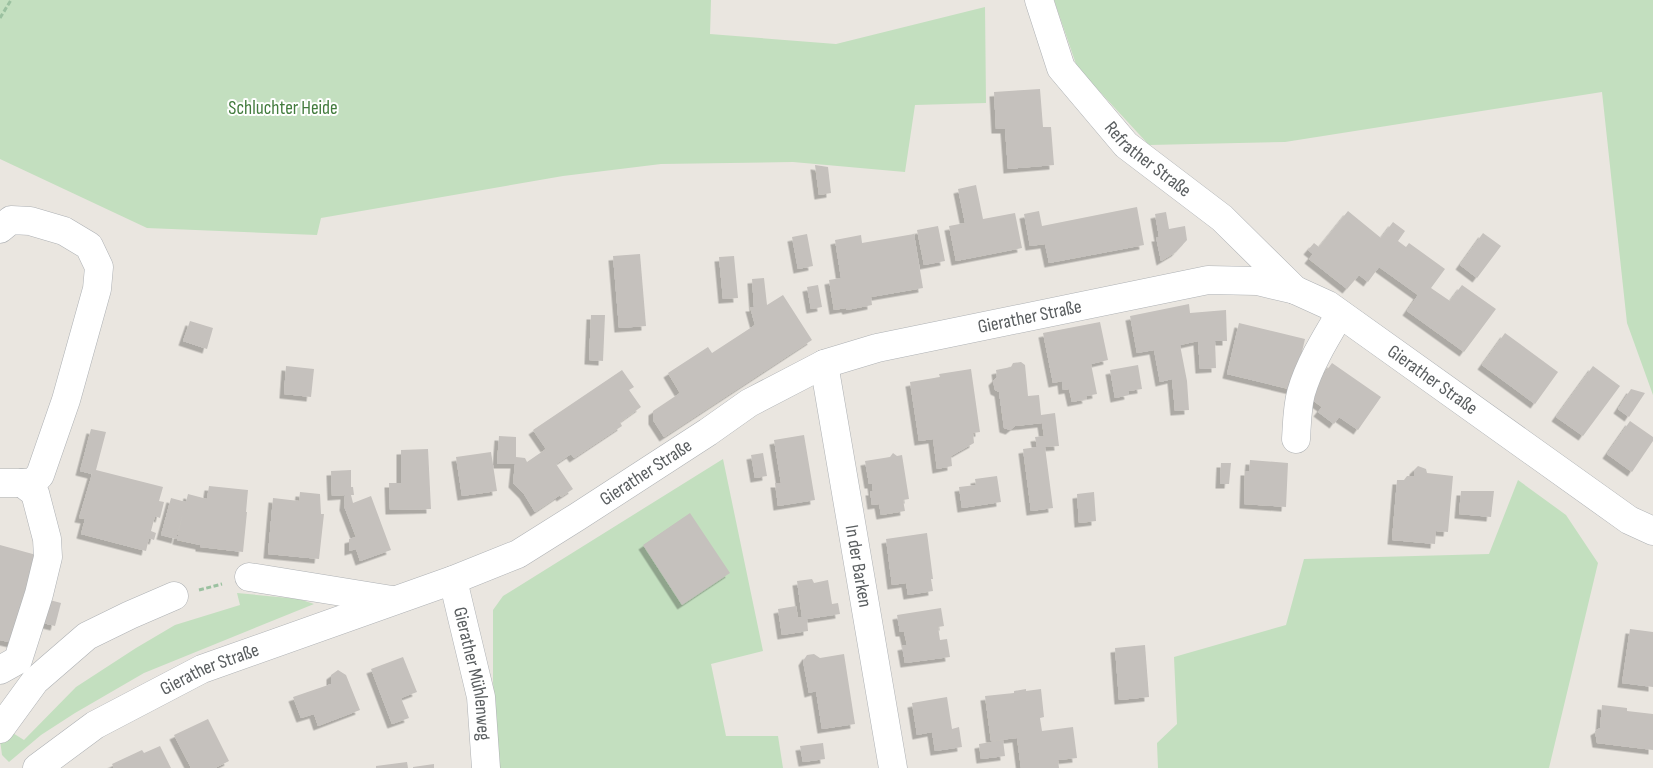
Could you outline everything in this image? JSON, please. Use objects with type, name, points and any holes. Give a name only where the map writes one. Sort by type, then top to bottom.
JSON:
[{"type":"street","name":"Refrather Straße","points":[[1039,0],[1061,68],[1126,145],[1222,218],[1295,290]]},
{"type":"street","points":[[0,229],[11,220],[30,221],[64,231],[89,246],[99,267],[97,289],[66,400],[40,475],[32,483],[11,483]]},
{"type":"street","name":"Gierather Straße","points":[[37,768],[95,725],[202,670],[396,601],[518,554],[708,432],[749,403],[824,364],[877,348],[1208,280],[1257,281],[1295,290],[1328,305],[1629,520],[1653,531]]},
{"type":"street","points":[[1296,439],[1301,394],[1308,374],[1340,314]]},
{"type":"street","name":"In der Barken","points":[[824,364],[893,768]]},
{"type":"street","points":[[0,670],[18,660],[39,594],[48,557],[48,539],[35,493],[11,483]]},
{"type":"street","name":"Gierather Straße","points":[[249,577],[396,601]]},
{"type":"street","name":"Gierather Mühlenweg","points":[[453,580],[481,697],[486,768]]},
{"type":"street","points":[[0,730],[35,681],[87,636],[174,596]]},
{"type":"path","points":[[0,18],[11,0]]},
{"type":"path","points":[[174,596],[249,577]]},
{"type":"green space","name":"Schluchter Heide","points":[[0,0],[711,0],[710,34],[836,44],[985,7],[986,103],[915,105],[905,172],[793,162],[661,164],[563,176],[321,218],[317,235],[147,228],[0,159]]},
{"type":"green space","points":[[1054,0],[1653,0],[1653,395],[1627,323],[1602,92],[1285,142],[1149,145],[1077,67]]},
{"type":"green space","points":[[723,459],[763,651],[711,664],[726,736],[778,736],[783,768],[499,768],[493,682],[493,610],[503,596]]},
{"type":"green space","points":[[1518,480],[1566,515],[1598,563],[1549,768],[1158,768],[1157,743],[1177,724],[1174,657],[1286,625],[1304,559],[1489,554]]},
{"type":"green space","points":[[237,593],[299,599],[314,604],[144,673],[41,735],[9,762],[2,755],[0,740],[8,730],[24,740],[76,687],[175,625],[240,605]]},
{"type":"building","points":[[1040,89],[1043,127],[1051,127],[1054,165],[1008,169],[1005,129],[996,129],[994,92]]},
{"type":"building","points":[[815,165],[828,167],[831,193],[819,195]]},
{"type":"building","points":[[976,185],[983,219],[1015,213],[1022,248],[956,261],[949,226],[965,223],[958,189]]},
{"type":"building","points":[[1137,207],[1144,245],[1049,263],[1045,244],[1030,246],[1024,214],[1039,211],[1042,226]]},
{"type":"building","points":[[1348,211],[1381,238],[1393,222],[1405,231],[1398,241],[1406,247],[1409,243],[1445,269],[1431,288],[1450,301],[1462,285],[1496,309],[1464,352],[1407,311],[1418,295],[1379,267],[1368,282],[1359,275],[1347,289],[1309,259],[1313,254],[1308,250],[1314,243],[1319,247]]},
{"type":"building","points":[[1166,212],[1169,229],[1185,226],[1187,240],[1176,252],[1161,261],[1156,237],[1159,237],[1155,214]]},
{"type":"building","points":[[938,226],[945,261],[924,265],[917,230]]},
{"type":"building","points":[[1483,233],[1501,246],[1477,278],[1460,265]]},
{"type":"building","points":[[807,234],[813,266],[798,269],[792,237]]},
{"type":"building","points":[[914,234],[923,288],[871,297],[872,305],[847,310],[846,308],[834,310],[829,280],[841,278],[835,240],[861,235],[862,243]]},
{"type":"building","points":[[640,254],[646,326],[619,328],[613,256]]},
{"type":"building","points":[[734,256],[738,298],[723,299],[719,257]]},
{"type":"building","points":[[764,278],[767,305],[783,295],[812,340],[664,437],[653,420],[653,411],[680,393],[668,373],[708,347],[712,353],[755,325],[750,307],[754,307],[752,279]]},
{"type":"building","points":[[818,285],[822,307],[811,309],[807,287]]},
{"type":"building","points":[[1189,304],[1190,313],[1226,310],[1227,341],[1215,341],[1216,368],[1200,369],[1198,341],[1180,345],[1187,381],[1189,410],[1175,411],[1172,379],[1160,382],[1154,350],[1137,353],[1130,316]]},
{"type":"building","points":[[591,315],[605,315],[603,361],[589,360]]},
{"type":"building","points":[[190,321],[213,328],[207,349],[183,341]]},
{"type":"building","points":[[1100,322],[1108,360],[1091,364],[1097,394],[1086,396],[1087,399],[1072,402],[1069,389],[1063,390],[1062,381],[1053,383],[1043,333]]},
{"type":"building","points":[[1239,323],[1305,339],[1293,390],[1227,374]]},
{"type":"building","points":[[1505,333],[1558,372],[1535,404],[1482,365]]},
{"type":"building","points":[[1021,362],[1025,365],[1028,396],[1039,395],[1041,415],[1055,413],[1059,446],[1045,447],[1053,508],[1031,511],[1023,449],[1037,447],[1035,437],[1044,436],[1042,423],[1015,426],[1010,430],[1004,428],[999,392],[995,390],[993,381],[997,377],[996,370],[1011,367],[1013,363]]},
{"type":"building","points":[[1332,363],[1381,397],[1358,430],[1339,417],[1334,424],[1318,412],[1322,407],[1308,397]]},
{"type":"building","points":[[1138,365],[1142,389],[1128,391],[1129,395],[1115,398],[1110,370]]},
{"type":"building","points":[[286,366],[314,369],[311,397],[284,394]]},
{"type":"building","points":[[1593,366],[1620,386],[1583,436],[1556,417]]},
{"type":"building","points":[[971,369],[980,432],[973,433],[974,443],[951,456],[952,466],[937,469],[933,439],[919,441],[910,382],[940,377],[939,374]]},
{"type":"building","points":[[622,370],[634,387],[629,390],[641,407],[620,422],[622,426],[574,458],[571,454],[556,464],[573,489],[561,497],[560,495],[535,512],[524,494],[513,483],[515,464],[497,464],[499,436],[516,437],[516,457],[525,458],[527,462],[546,449],[533,430]]},
{"type":"building","points":[[1631,389],[1645,393],[1629,417],[1618,409]]},
{"type":"building","points":[[1630,421],[1653,437],[1653,441],[1632,472],[1607,454]]},
{"type":"building","points":[[91,429],[106,432],[96,470],[163,487],[159,501],[164,502],[160,518],[155,516],[151,531],[156,533],[154,540],[149,538],[146,551],[81,534],[85,519],[79,518],[92,474],[80,471]]},
{"type":"building","points":[[804,435],[815,500],[778,506],[775,483],[781,483],[774,440]]},
{"type":"building","points":[[428,449],[431,509],[390,510],[389,483],[401,483],[401,450]]},
{"type":"building","points":[[491,452],[497,491],[462,496],[456,457]]},
{"type":"building","points":[[763,453],[767,476],[755,478],[751,455]]},
{"type":"building","points":[[893,453],[897,456],[902,455],[909,499],[903,500],[905,511],[881,515],[879,504],[872,505],[870,491],[873,491],[872,484],[869,484],[865,461],[890,457]]},
{"type":"building","points":[[1250,460],[1288,463],[1286,507],[1244,504],[1245,471],[1249,471]]},
{"type":"building","points":[[1221,463],[1231,463],[1229,484],[1220,484]]},
{"type":"building","points":[[1418,466],[1426,469],[1427,473],[1453,476],[1448,532],[1436,531],[1435,544],[1392,540],[1397,480],[1404,480],[1407,476],[1414,476],[1414,470]]},
{"type":"building","points":[[351,470],[351,487],[353,487],[354,495],[351,495],[353,503],[371,496],[391,550],[360,561],[356,549],[349,551],[349,539],[356,537],[344,506],[345,495],[332,496],[331,471]]},
{"type":"building","points":[[997,476],[1001,502],[962,508],[959,487],[976,485],[975,479]]},
{"type":"building","points":[[209,486],[248,490],[243,552],[200,547],[200,545],[177,540],[183,513],[176,539],[161,535],[171,498],[186,502],[188,494],[207,499]]},
{"type":"building","points":[[1461,491],[1494,491],[1491,517],[1459,514]]},
{"type":"building","points":[[300,492],[320,494],[321,514],[324,514],[319,559],[268,554],[273,498],[299,501]]},
{"type":"building","points":[[1094,492],[1096,521],[1079,523],[1077,494]]},
{"type":"building","points":[[690,513],[730,573],[682,605],[643,545]]},
{"type":"building","points":[[927,533],[933,591],[908,595],[906,583],[892,585],[886,539]]},
{"type":"building","points":[[0,545],[40,556],[17,644],[0,640]]},
{"type":"building","points":[[812,579],[814,583],[828,580],[832,604],[838,603],[840,614],[807,619],[808,631],[782,635],[778,609],[796,606],[798,617],[802,617],[797,581]]},
{"type":"building","points":[[46,599],[61,603],[55,626],[39,622]]},
{"type":"building","points":[[941,608],[944,626],[938,627],[940,640],[947,639],[950,657],[905,663],[902,646],[907,645],[904,632],[900,632],[897,615]]},
{"type":"building","points":[[1630,629],[1653,632],[1653,687],[1622,683]]},
{"type":"building","points":[[1145,645],[1149,697],[1119,700],[1115,648]]},
{"type":"building","points":[[814,654],[820,658],[844,654],[855,724],[822,729],[816,691],[809,693],[803,661],[807,655]]},
{"type":"building","points":[[403,657],[417,692],[401,698],[409,718],[392,724],[371,669]]},
{"type":"building","points":[[338,670],[346,675],[360,710],[318,726],[314,714],[301,718],[293,697],[331,684],[331,675]]},
{"type":"building","points":[[1026,689],[1026,691],[1041,689],[1044,717],[1040,718],[1042,731],[1073,727],[1077,758],[1058,760],[1059,768],[1021,768],[1017,738],[991,741],[985,696],[1014,693],[1014,691]]},
{"type":"building","points":[[947,697],[952,729],[959,727],[962,747],[935,751],[932,732],[917,735],[912,703]]},
{"type":"building","points":[[1602,705],[1627,708],[1627,711],[1653,714],[1653,750],[1597,743],[1595,731],[1600,728]]},
{"type":"building","points":[[208,719],[229,761],[215,768],[191,768],[174,735]]},
{"type":"building","points":[[1003,740],[1005,756],[981,759],[979,744]]},
{"type":"building","points":[[823,743],[825,759],[803,762],[800,746]]},
{"type":"building","points":[[160,746],[171,768],[114,768],[112,764],[142,750],[144,753]]},
{"type":"building","points":[[407,762],[408,768],[376,768],[376,766]]},
{"type":"building","points":[[434,764],[434,768],[413,768],[413,767]]}]
